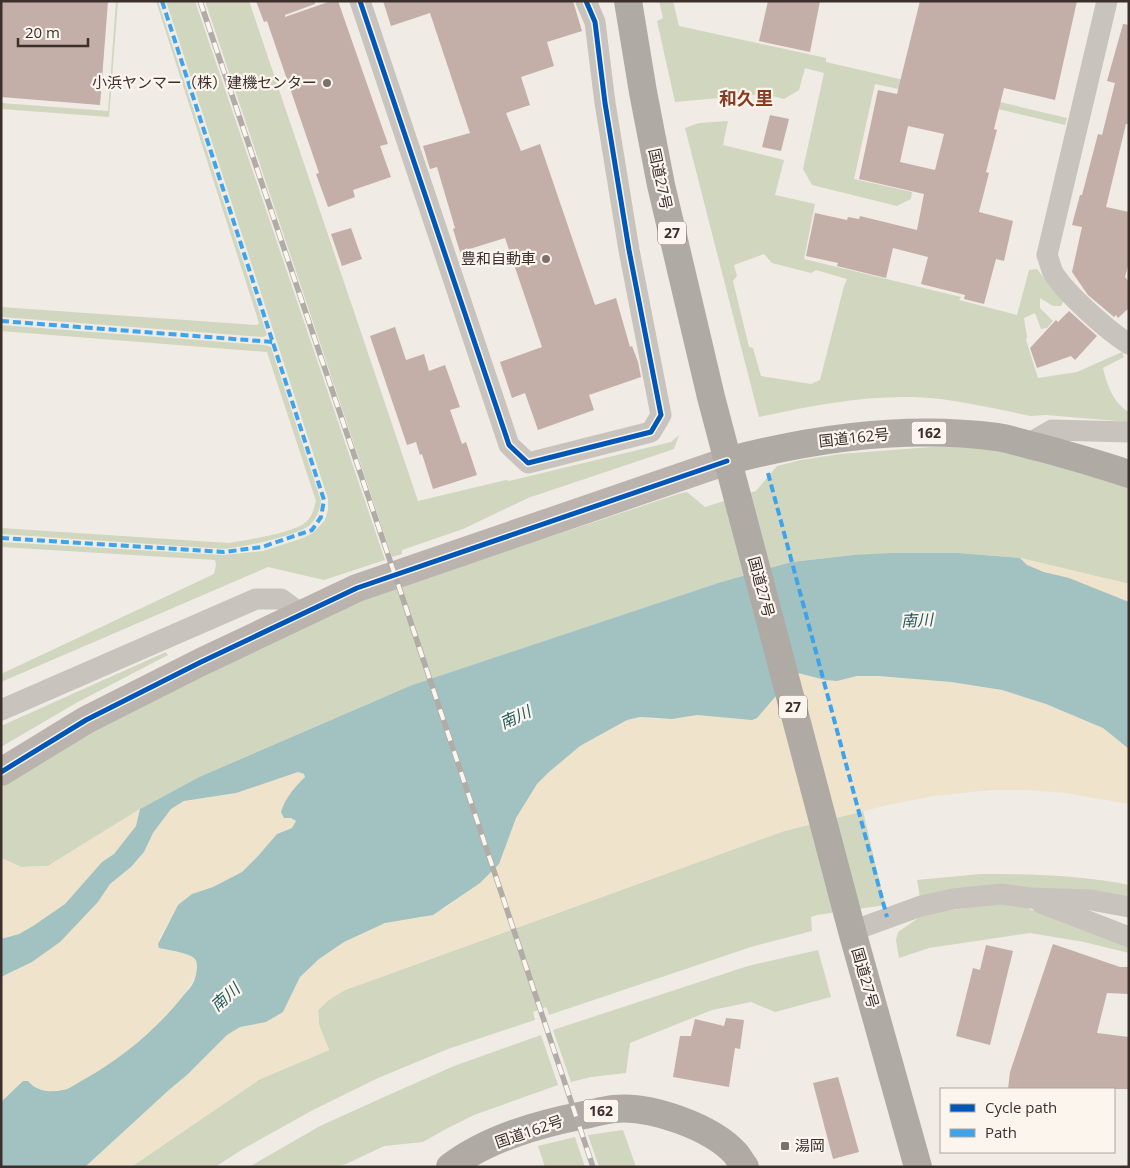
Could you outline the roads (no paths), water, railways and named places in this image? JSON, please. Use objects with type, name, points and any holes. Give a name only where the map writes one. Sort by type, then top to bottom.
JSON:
[{"type":"highway","name":"国道27号","points":[[628,1],[661,185],[684,288],[727,461],[850,923],[918,1167]]},
{"type":"highway","name":"国道162号","points":[[727,461],[799,445],[874,435],[932,433],[998,437],[1090,461],[1129,474]]},
{"type":"highway","name":"国道162号","points":[[450,1167],[462,1158],[500,1140],[542,1125],[615,1108],[644,1110],[673,1117],[707,1132],[736,1154],[745,1167]]},
{"type":"street","points":[[360,1],[509,445],[528,463],[651,432],[661,415],[629,250],[595,22],[586,1]]},
{"type":"street","points":[[1107,1],[1048,255],[1054,276],[1119,338],[1129,344]]},
{"type":"street","points":[[1028,444],[1052,430],[1129,432]]},
{"type":"street","points":[[1,772],[86,720],[356,588],[727,461]]},
{"type":"street","points":[[1,710],[256,599],[281,599],[301,614]]},
{"type":"street","points":[[850,923],[953,899],[1001,894],[1029,898],[1091,900],[1129,907]]},
{"type":"street","points":[[1029,898],[1129,937]]},
{"type":"water","name":"南川","points":[[892,553],[959,553],[1020,558],[1027,565],[1044,572],[1069,578],[1129,602],[1129,749],[1103,728],[1046,704],[1002,690],[951,682],[878,676],[857,676],[837,681],[798,673],[793,676],[757,718],[752,720],[697,715],[672,719],[640,717],[627,720],[580,746],[537,784],[516,818],[499,864],[480,883],[433,915],[385,923],[344,942],[319,959],[300,977],[283,1012],[266,1022],[240,1027],[227,1035],[187,1075],[85,1167],[1,1167],[1,1102],[23,1081],[28,1081],[39,1089],[48,1091],[58,1091],[71,1087],[111,1063],[150,1032],[173,1009],[192,985],[197,970],[197,964],[193,957],[184,953],[159,948],[158,944],[178,905],[192,894],[213,887],[242,872],[277,834],[292,828],[296,821],[291,818],[284,818],[281,812],[288,797],[305,777],[304,774],[298,772],[236,793],[184,801],[171,809],[153,833],[144,852],[131,867],[110,884],[98,902],[60,942],[32,962],[1,977],[1,939],[19,934],[65,904],[102,862],[114,854],[136,826],[140,809],[199,777],[412,685],[718,583],[791,562]]},
{"type":"railway","points":[[200,1],[593,1167]]},
{"type":"place","name":"小浜ヤンマー（株）建機センター","points":[[327,83]]},
{"type":"place","name":"豊和自動車","points":[[546,259]]},
{"type":"place","name":"湯岡","points":[[785,1146]]},
{"type":"district","name":"和久里","points":[[746,99]]}]
